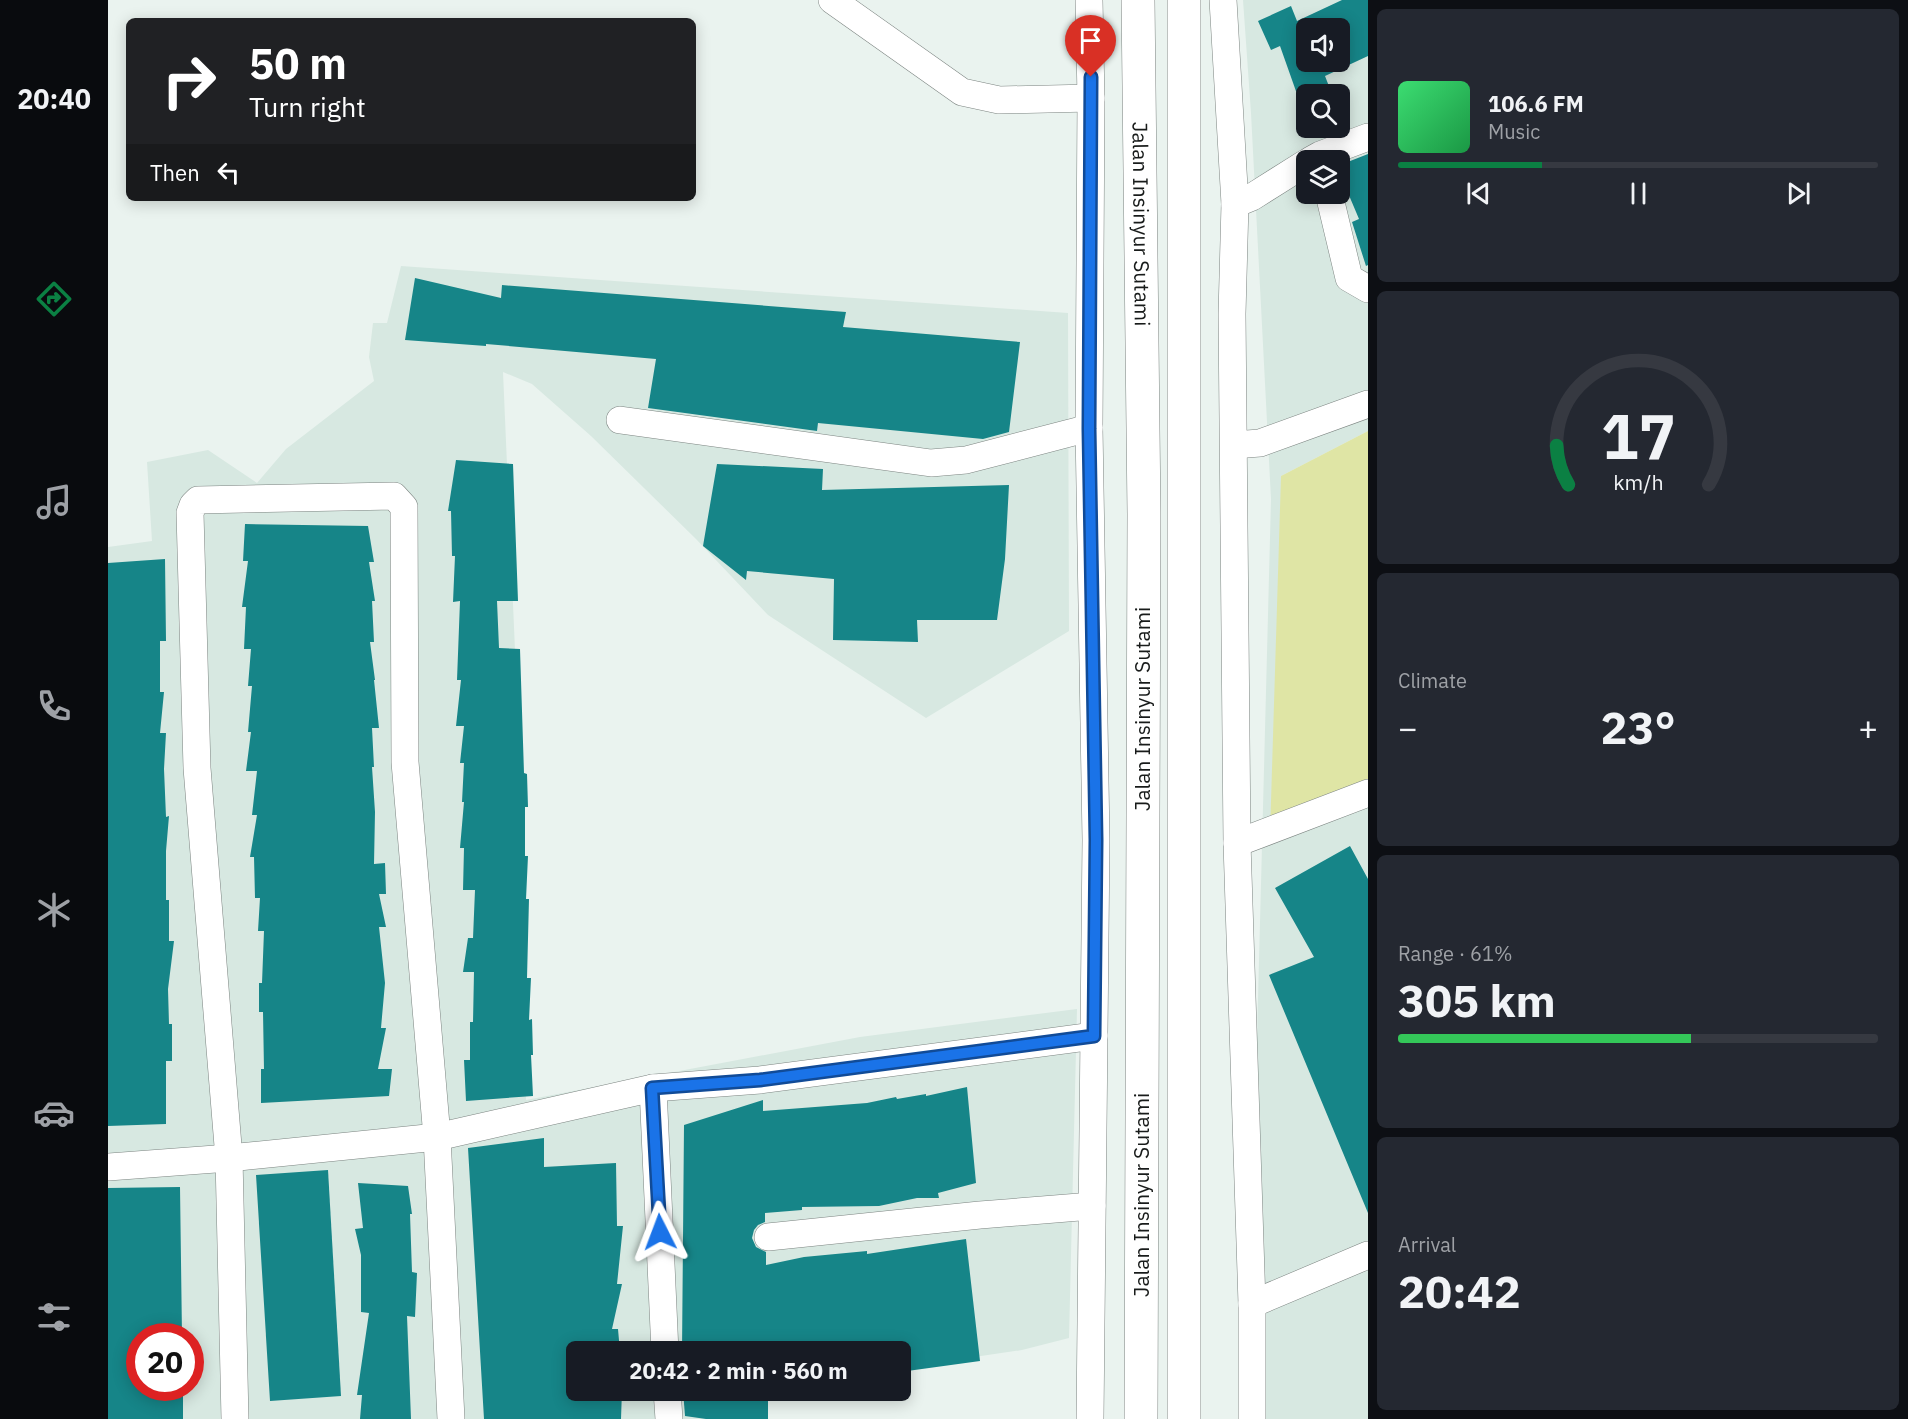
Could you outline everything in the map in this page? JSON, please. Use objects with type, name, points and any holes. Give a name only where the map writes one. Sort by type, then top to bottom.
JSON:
[{"type":"highway","name":"Jalan Insinyur Sutami","points":[[1138,0],[1144,514],[1141,1419]]},
{"type":"highway","name":"Jalan Insinyur Sutami","points":[[1184,0],[1184,1419]]},
{"type":"street","points":[[832,0],[962,92],[999,100],[1091,98]]},
{"type":"street","points":[[1089,0],[1091,98],[1089,429],[1096,840],[1090,1419]]},
{"type":"street","points":[[1223,0],[1234,204],[1232,314],[1237,843],[1252,1305],[1252,1419]]},
{"type":"street","points":[[1338,150],[1368,137]]},
{"type":"street","points":[[1234,204],[1251,197],[1296,171]]},
{"type":"street","points":[[1331,204],[1348,278],[1368,289]]},
{"type":"street","points":[[1234,445],[1260,443],[1368,404]]},
{"type":"street","points":[[620,420],[931,464],[966,460],[1089,429]]},
{"type":"street","points":[[235,1419],[229,1158],[197,768],[190,513],[198,500],[394,496],[404,507],[405,762],[437,1137],[451,1419]]},
{"type":"street","points":[[1237,843],[1368,793]]},
{"type":"street","points":[[108,1167],[229,1158],[437,1137],[652,1088],[760,1080],[1094,1036]]},
{"type":"street","points":[[652,1088],[664,1341]]},
{"type":"street","points":[[768,1237],[1092,1206]]},
{"type":"street","points":[[1252,1305],[1368,1255]]},
{"type":"street","points":[[668,1401],[669,1419]]},
{"type":"shaded area","points":[[1243,0],[1368,0],[1368,431],[1281,476],[1368,793],[1368,1419],[1256,1419],[1256,1077],[1271,499]]},
{"type":"shaded area","points":[[401,266],[1068,313],[1069,631],[926,718],[768,615],[696,539],[591,436],[532,384],[503,372],[518,720],[526,1100],[860,1037],[1077,1009],[1069,1338],[1022,1350],[911,1366],[911,1341],[566,1341],[566,1401],[768,1401],[768,1419],[108,1419],[108,547],[152,541],[147,462],[208,450],[257,483],[286,449],[374,381],[369,357],[373,323],[387,323]]},
{"type":"green space","points":[[1368,431],[1368,793],[1270,834],[1281,476]]},
{"type":"building","points":[[1342,0],[1368,0],[1368,56],[1350,64],[1350,18],[1303,18]]},
{"type":"building","points":[[1291,6],[1296,18],[1296,72],[1334,72],[1325,76],[1328,84],[1296,84],[1296,91],[1280,46],[1271,50],[1258,21]]},
{"type":"building","points":[[1368,154],[1368,265],[1366,266],[1352,222],[1359,219],[1350,198],[1350,161]]},
{"type":"building","points":[[415,278],[501,298],[502,285],[846,312],[843,327],[1020,342],[1009,432],[983,439],[818,423],[817,431],[648,408],[656,359],[486,344],[486,346],[405,340]]},
{"type":"building","points":[[456,460],[513,464],[518,601],[497,601],[499,648],[520,649],[524,773],[527,774],[528,807],[525,807],[525,856],[528,856],[526,899],[529,899],[527,978],[531,978],[529,1020],[532,1019],[533,1055],[531,1055],[533,1096],[466,1101],[464,1060],[470,1060],[474,972],[463,972],[468,938],[473,938],[475,890],[463,890],[464,848],[460,848],[464,802],[462,802],[464,763],[460,763],[464,726],[456,726],[461,680],[457,680],[460,601],[453,602],[455,556],[452,556],[451,511],[448,511]]},
{"type":"building","points":[[717,464],[823,469],[822,490],[1009,485],[1005,559],[997,620],[917,620],[918,642],[833,640],[834,579],[747,571],[746,580],[703,546]]},
{"type":"building","points":[[245,524],[368,526],[374,562],[369,562],[375,601],[372,601],[374,642],[370,642],[379,728],[372,728],[374,864],[385,863],[386,894],[379,894],[386,927],[379,927],[385,983],[381,1028],[386,1028],[378,1069],[392,1069],[389,1096],[261,1103],[261,1069],[264,1069],[263,1012],[259,1012],[259,983],[262,983],[264,931],[258,931],[260,898],[255,898],[254,857],[250,857],[257,815],[252,815],[257,771],[246,771],[251,732],[248,732],[252,686],[248,686],[251,649],[244,649],[246,607],[242,607],[248,561],[243,561]]},
{"type":"building","points":[[165,559],[166,641],[160,641],[160,692],[164,692],[160,733],[166,733],[164,769],[166,817],[169,816],[166,900],[169,900],[169,941],[174,941],[168,989],[169,1024],[172,1024],[172,1061],[166,1061],[166,1124],[108,1126],[108,563]]},
{"type":"building","points":[[1350,846],[1368,879],[1368,1213],[1269,975],[1314,957],[1275,888]]},
{"type":"building","points":[[967,1087],[976,1183],[938,1193],[939,1198],[917,1198],[879,1206],[802,1207],[802,1210],[765,1213],[765,1222],[758,1225],[752,1238],[756,1247],[766,1252],[766,1265],[804,1257],[867,1251],[867,1254],[966,1239],[980,1361],[911,1370],[911,1341],[682,1341],[684,1125],[763,1100],[763,1111],[867,1103],[926,1094],[926,1096]]},
{"type":"building","points":[[544,1138],[544,1167],[616,1163],[617,1226],[623,1226],[617,1284],[622,1284],[612,1329],[618,1329],[619,1341],[566,1341],[566,1401],[622,1401],[621,1419],[484,1419],[468,1148]]},
{"type":"building","points":[[328,1170],[341,1396],[270,1401],[256,1175]]},
{"type":"building","points":[[358,1183],[408,1186],[412,1214],[410,1214],[412,1272],[417,1273],[415,1317],[407,1316],[411,1419],[360,1419],[362,1395],[357,1395],[369,1313],[361,1312],[361,1255],[355,1229],[363,1228]]},
{"type":"building","points":[[180,1187],[182,1323],[126,1323],[126,1401],[183,1401],[183,1419],[108,1419],[108,1188]]},
{"type":"building","points":[[684,1401],[768,1401],[768,1419],[706,1419],[685,1416]]},
{"type":"route","points":[[660,1232],[652,1088],[760,1080],[1094,1036],[1096,840],[1089,429],[1091,77]]}]
